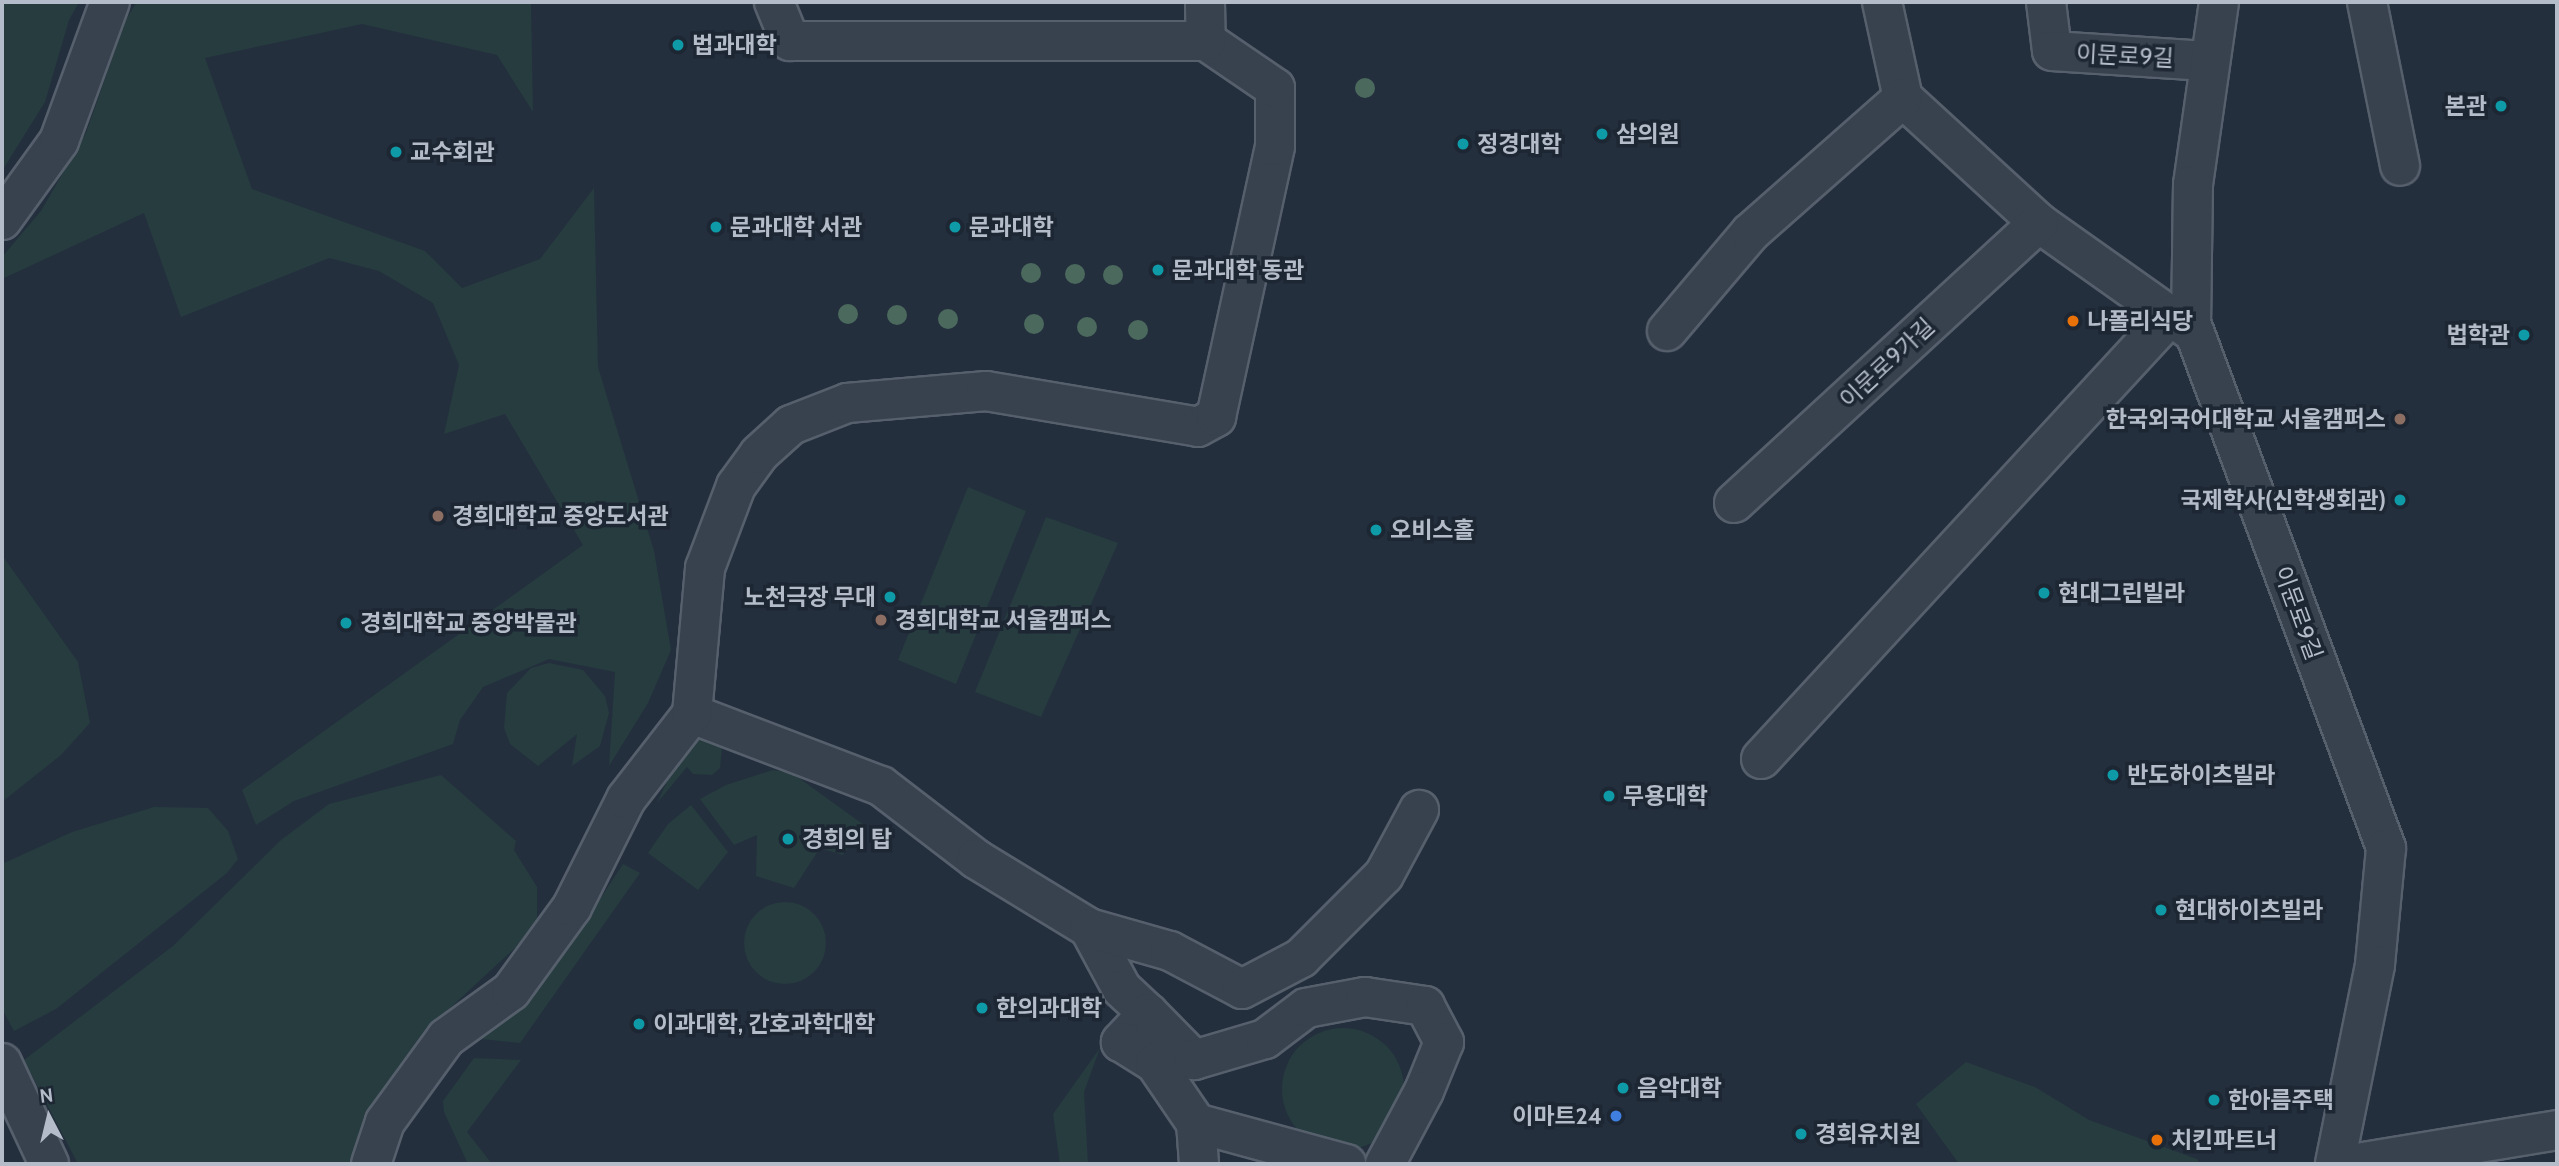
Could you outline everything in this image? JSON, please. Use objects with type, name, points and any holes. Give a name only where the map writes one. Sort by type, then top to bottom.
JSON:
[{"type":"street","points":[[2,220],[59,141],[110,2]]},
{"type":"street","points":[[371,1164],[385,1122],[446,1038],[511,991],[572,907],[626,799],[692,714],[705,568],[736,486],[759,454],[791,425],[847,403],[986,391],[1198,427],[1216,417],[1275,146],[1275,88],[1206,41],[790,41],[774,2]]},
{"type":"street","points":[[1205,2],[1206,41]]},
{"type":"street","points":[[1761,759],[2183,324],[2039,223],[1903,98],[1882,2]]},
{"type":"street","name":"이문로9길","points":[[2046,2],[2052,51],[2207,61]]},
{"type":"street","name":"이문로9길","points":[[2219,2],[2207,61],[2193,184],[2183,324],[2386,848],[2375,965],[2335,1164]]},
{"type":"street","points":[[2367,2],[2400,166]]},
{"type":"street","points":[[1667,331],[1750,233],[1903,98]]},
{"type":"street","name":"이문로9가길","points":[[1734,503],[2039,223]]},
{"type":"street","points":[[692,714],[881,786],[976,859],[1089,928],[1170,951],[1242,989],[1301,958],[1384,875],[1419,810]]},
{"type":"street","points":[[1089,928],[1122,989],[1194,1060],[1265,1040],[1306,1008],[1365,998],[1425,1006],[1444,1042],[1424,1091],[1385,1164]]},
{"type":"street","points":[[1148,1013],[1121,1042],[1155,1063],[1196,1123],[1199,1164]]},
{"type":"street","points":[[2,1063],[49,1164]]},
{"type":"street","points":[[1196,1123],[1346,1164]]},
{"type":"street","points":[[2352,1164],[2557,1130]]},
{"type":"green space","points":[[2,2],[79,2],[69,20],[45,102],[2,171]]},
{"type":"green space","points":[[137,2],[531,2],[533,112],[497,55],[362,24],[205,58],[252,189],[425,251],[462,288],[540,259],[594,188],[598,367],[654,551],[671,650],[648,703],[609,766],[615,672],[549,659],[483,687],[460,720],[453,744],[294,801],[256,825],[242,790],[583,545],[505,414],[444,434],[459,365],[433,303],[379,271],[329,258],[181,317],[144,213],[2,279],[2,257],[41,211],[86,133],[126,19]]},
{"type":"green space","points":[[968,487],[1026,511],[956,684],[898,660]]},
{"type":"green space","points":[[1046,517],[1118,543],[1041,717],[975,692]]},
{"type":"green space","points":[[2,555],[78,662],[90,723],[61,755],[2,802]]},
{"type":"green space","points":[[549,663],[583,670],[605,696],[609,713],[600,746],[572,766],[577,734],[538,766],[510,744],[504,728],[507,693],[531,668]]},
{"type":"green space","points":[[695,736],[758,747],[722,748],[720,768],[712,775],[693,774],[687,767],[657,803],[684,745]]},
{"type":"green space","points":[[773,770],[792,773],[864,825],[843,855],[820,848],[794,888],[756,876],[757,835],[734,845],[700,799],[726,785]]},
{"type":"green space","points":[[441,775],[516,841],[514,850],[537,887],[537,920],[515,948],[423,1033],[363,1145],[358,1164],[78,1164],[24,1060],[173,946],[281,840],[329,804]]},
{"type":"green space","points":[[691,805],[728,852],[698,890],[648,853],[668,824]]},
{"type":"green space","points":[[154,807],[208,808],[228,831],[238,859],[227,873],[56,1009],[14,1031],[2,1009],[2,864],[72,832]]},
{"type":"green space","points":[[623,864],[640,873],[520,1043],[472,1038],[526,997],[562,957]]},
{"type":"green space","points":[[777,902],[793,902],[808,909],[819,920],[826,935],[823,959],[814,972],[793,984],[777,984],[762,977],[751,966],[744,951],[744,935],[751,920],[762,909]]},
{"type":"green space","points":[[1343,1028],[1366,1032],[1386,1046],[1400,1066],[1404,1089],[1400,1112],[1386,1132],[1366,1146],[1343,1150],[1320,1146],[1300,1132],[1286,1112],[1282,1089],[1286,1066],[1300,1046],[1320,1032]]},
{"type":"green space","points":[[1100,1048],[1084,1092],[1088,1164],[1060,1164],[1053,1114]]},
{"type":"green space","points":[[474,1058],[521,1060],[467,1132],[492,1164],[468,1164],[444,1112],[443,1101]]},
{"type":"green space","points":[[1966,1062],[2035,1087],[2089,1120],[2197,1159],[2200,1164],[1959,1164],[1916,1104]]},
{"type":"place","name":"법과대학","points":[[678,45]]},
{"type":"place","name":"본관","points":[[2501,106]]},
{"type":"place","name":"삼의원","points":[[1602,134]]},
{"type":"place","name":"정경대학","points":[[1463,144]]},
{"type":"place","name":"교수회관","points":[[396,152]]},
{"type":"place","name":"문과대학 서관","points":[[716,227]]},
{"type":"place","name":"문과대학","points":[[955,227]]},
{"type":"place","name":"문과대학 동관","points":[[1158,270]]},
{"type":"place","name":"나폴리식당","points":[[2073,321]]},
{"type":"place","name":"법학관","points":[[2524,335]]},
{"type":"place","name":"한국외국어대학교 서울캠퍼스","points":[[2400,419]]},
{"type":"place","name":"국제학사(신학생회관)","points":[[2400,500]]},
{"type":"place","name":"경희대학교 중앙도서관","points":[[438,516]]},
{"type":"place","name":"오비스홀","points":[[1376,530]]},
{"type":"place","name":"현대그린빌라","points":[[2044,593]]},
{"type":"place","name":"노천극장 무대","points":[[890,597]]},
{"type":"place","name":"경희대학교 서울캠퍼스","points":[[881,620]]},
{"type":"place","name":"경희대학교 중앙박물관","points":[[346,623]]},
{"type":"place","name":"반도하이츠빌라","points":[[2113,775]]},
{"type":"place","name":"무용대학","points":[[1609,796]]},
{"type":"place","name":"경희의 탑","points":[[788,839]]},
{"type":"place","name":"현대하이츠빌라","points":[[2161,910]]},
{"type":"place","name":"한의과대학","points":[[982,1008]]},
{"type":"place","name":"이과대학, 간호과학대학","points":[[639,1024]]},
{"type":"place","name":"음악대학","points":[[1623,1088]]},
{"type":"place","name":"한아름주택","points":[[2214,1100]]},
{"type":"place","name":"이마트24","points":[[1616,1116]]},
{"type":"place","name":"경희유치원","points":[[1801,1134]]},
{"type":"place","name":"치킨파트너","points":[[2157,1140]]}]
